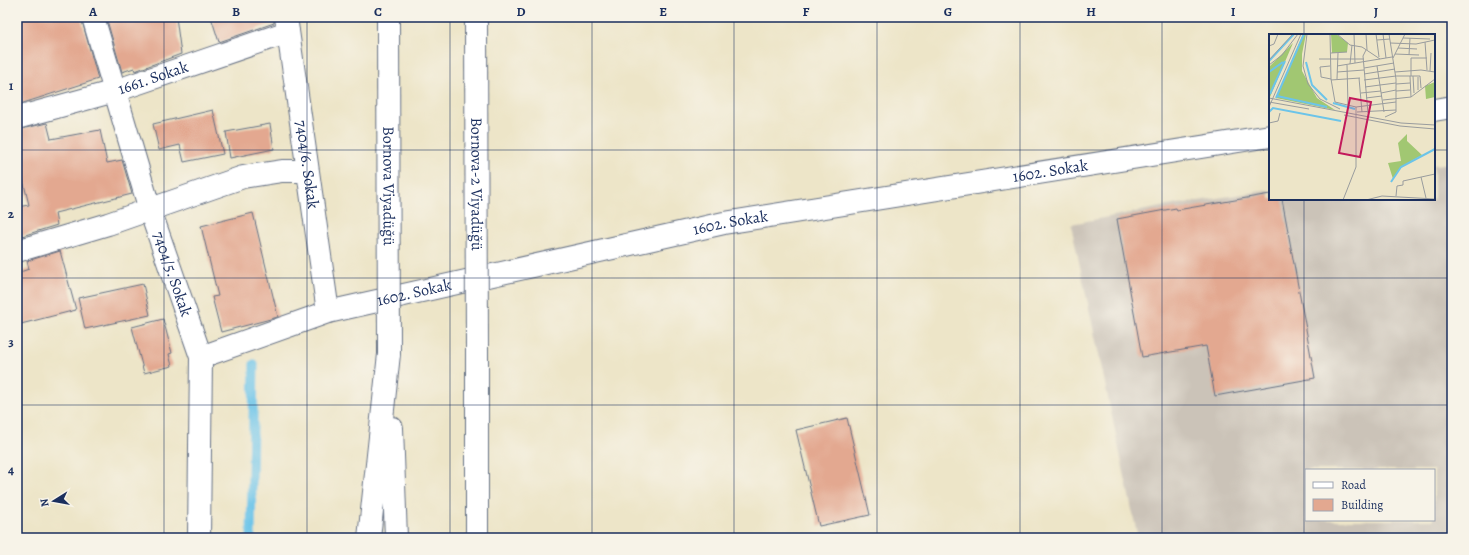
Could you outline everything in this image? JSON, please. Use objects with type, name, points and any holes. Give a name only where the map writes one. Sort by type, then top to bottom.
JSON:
[{"type":"main road","name":"7404/5. Sokak","points":[[93,17],[150,210],[201,357],[199,538]]},
{"type":"main road","name":"Bornova Viyadüğü","points":[[388,17],[390,354]]},
{"type":"main road","name":"Bornova-2 Viyadüğü","points":[[476,17],[478,538]]},
{"type":"main road","name":"1661. Sokak","points":[[17,118],[115,90],[287,25]]},
{"type":"main road","name":"7404/6. Sokak","points":[[287,25],[328,312]]},
{"type":"main road","points":[[1435,110],[1452,107]]},
{"type":"main road","name":"1602. Sokak","points":[[201,357],[328,312],[724,223],[1269,136]]},
{"type":"main road","points":[[17,251],[108,224],[243,177],[282,171],[307,171]]},
{"type":"main road","points":[[369,538],[390,354]]},
{"type":"main road","points":[[390,354],[396,538]]},
{"type":"shaded area","points":[[1452,163],[1452,538],[1138,538],[1071,224],[1178,204],[1269,190],[1269,200],[1435,200],[1435,165]]},
{"type":"building","points":[[17,17],[81,17],[98,79],[17,105]]},
{"type":"building","points":[[106,17],[176,17],[181,54],[135,71],[134,68],[122,72]]},
{"type":"building","points":[[211,17],[274,17],[274,23],[219,42]]},
{"type":"building","points":[[213,110],[223,154],[184,162],[180,145],[159,150],[153,124]]},
{"type":"building","points":[[47,123],[51,139],[100,130],[107,163],[122,160],[132,194],[55,213],[57,225],[22,236],[17,207],[29,205],[17,155],[17,130]]},
{"type":"building","points":[[270,124],[274,149],[230,158],[226,132]]},
{"type":"building","points":[[1269,194],[1269,200],[1282,200],[1315,378],[1215,396],[1206,346],[1142,357],[1117,219],[1176,208],[1177,210]]},
{"type":"building","points":[[253,213],[278,317],[221,332],[212,297],[218,296],[201,226]]},
{"type":"building","points":[[60,251],[76,310],[17,325],[17,273],[29,269],[27,261]]},
{"type":"building","points":[[143,284],[150,315],[85,329],[78,298]]},
{"type":"building","points":[[163,319],[172,353],[169,354],[172,366],[144,373],[132,327]]},
{"type":"building","points":[[847,418],[870,515],[819,526],[796,430]]},
{"type":"waterway","points":[[251,538],[254,364]]}]
